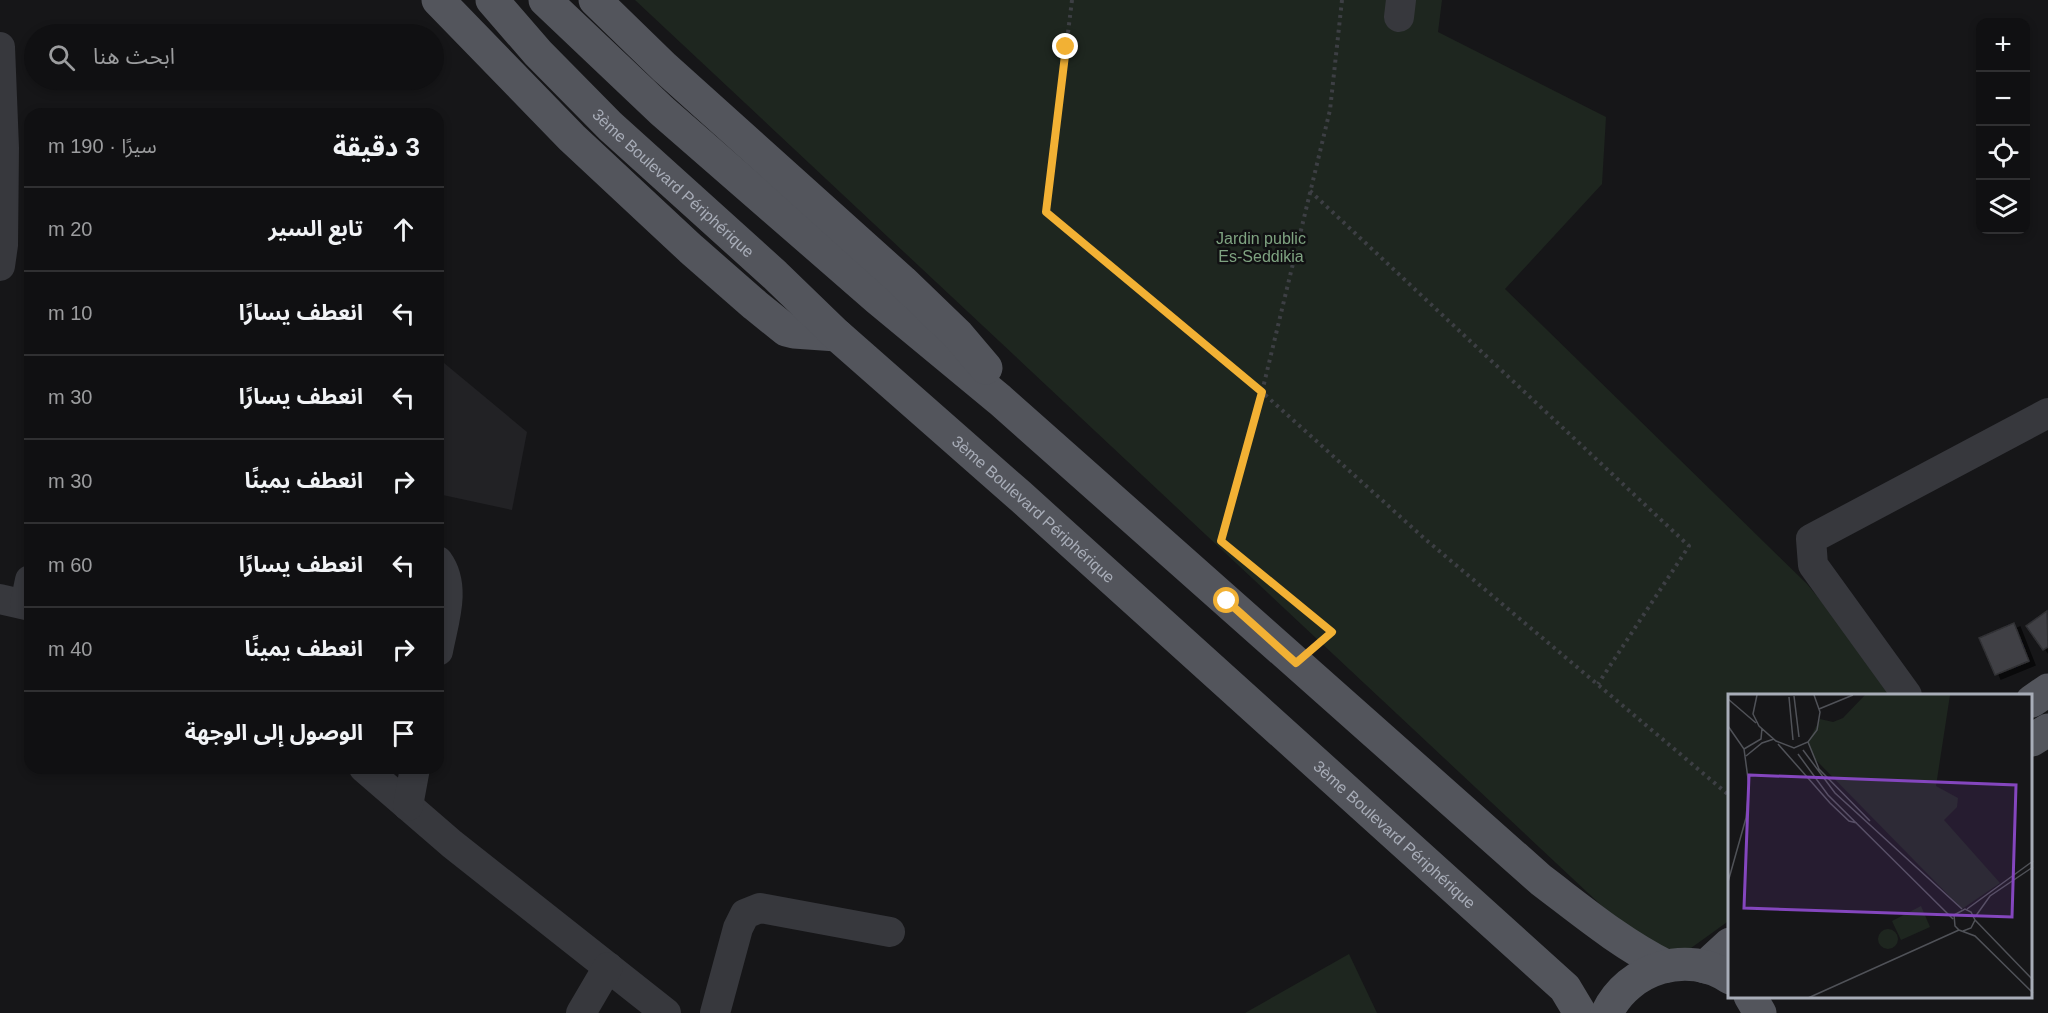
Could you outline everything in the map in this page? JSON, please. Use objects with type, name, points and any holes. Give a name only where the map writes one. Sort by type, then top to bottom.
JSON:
[{"type":"main road","points":[[438,0],[580,145],[691,249],[755,305],[786,330],[837,335]]},
{"type":"main road","name":"3ème Boulevard Périphérique","points":[[492,0],[538,53],[610,126],[775,275],[837,335],[1019,495],[1556,980],[1580,1013]]},
{"type":"main road","points":[[545,0],[662,111],[878,299],[1000,400],[1541,880],[1607,932],[1637,952],[1666,966]]},
{"type":"main road","points":[[595,0],[664,67],[902,281],[958,335],[990,374],[1000,400]]},
{"type":"main road","points":[[2033,700],[2048,690]]},
{"type":"main road","points":[[2033,739],[2048,730]]},
{"type":"main road","points":[[1607,1013],[1618,994],[1632,981],[1648,972],[1666,966],[1686,964],[1718,972],[1728,949]]},
{"type":"main road","points":[[1751,998],[1760,1013]]},
{"type":"main road","points":[[1770,1013],[1774,998]]},
{"type":"street","points":[[0,47],[4,148],[3,245],[0,266]]},
{"type":"street","points":[[1906,694],[1813,565],[1811,539],[2048,413]]},
{"type":"street","points":[[444,575],[447,582],[444,620]]},
{"type":"street","points":[[371,774],[452,844],[666,1013]]},
{"type":"street","points":[[408,806],[414,774]]},
{"type":"street","points":[[715,1013],[738,928],[745,914],[760,908],[891,932]]},
{"type":"street","points":[[581,1013],[608,967]]},
{"type":"path","points":[[1072,0],[1046,212],[1262,392],[1425,539],[1728,794]]},
{"type":"path","points":[[1296,663],[1332,632],[1221,541],[1262,392],[1330,110],[1342,0]]},
{"type":"path","points":[[1310,191],[1689,546],[1598,684]]},
{"type":"shaded area","points":[[444,363],[527,432],[512,510],[444,495]]},
{"type":"green space","name":"Jardin public Es-Seddikia","points":[[635,0],[1442,0],[1438,32],[1606,117],[1602,184],[1505,289],[1807,584],[1898,694],[1728,694],[1728,921],[1666,966]]},
{"type":"green space","points":[[1349,954],[1377,1013],[1245,1013]]},
{"type":"building","points":[[2047,611],[2048,647],[2043,650],[2026,626]]},
{"type":"building","points":[[2014,623],[2029,661],[1995,675],[1979,638]]},
{"type":"route","points":[[1066,47],[1046,212],[1262,392],[1221,541],[1332,632],[1296,663],[1227,601]]}]
